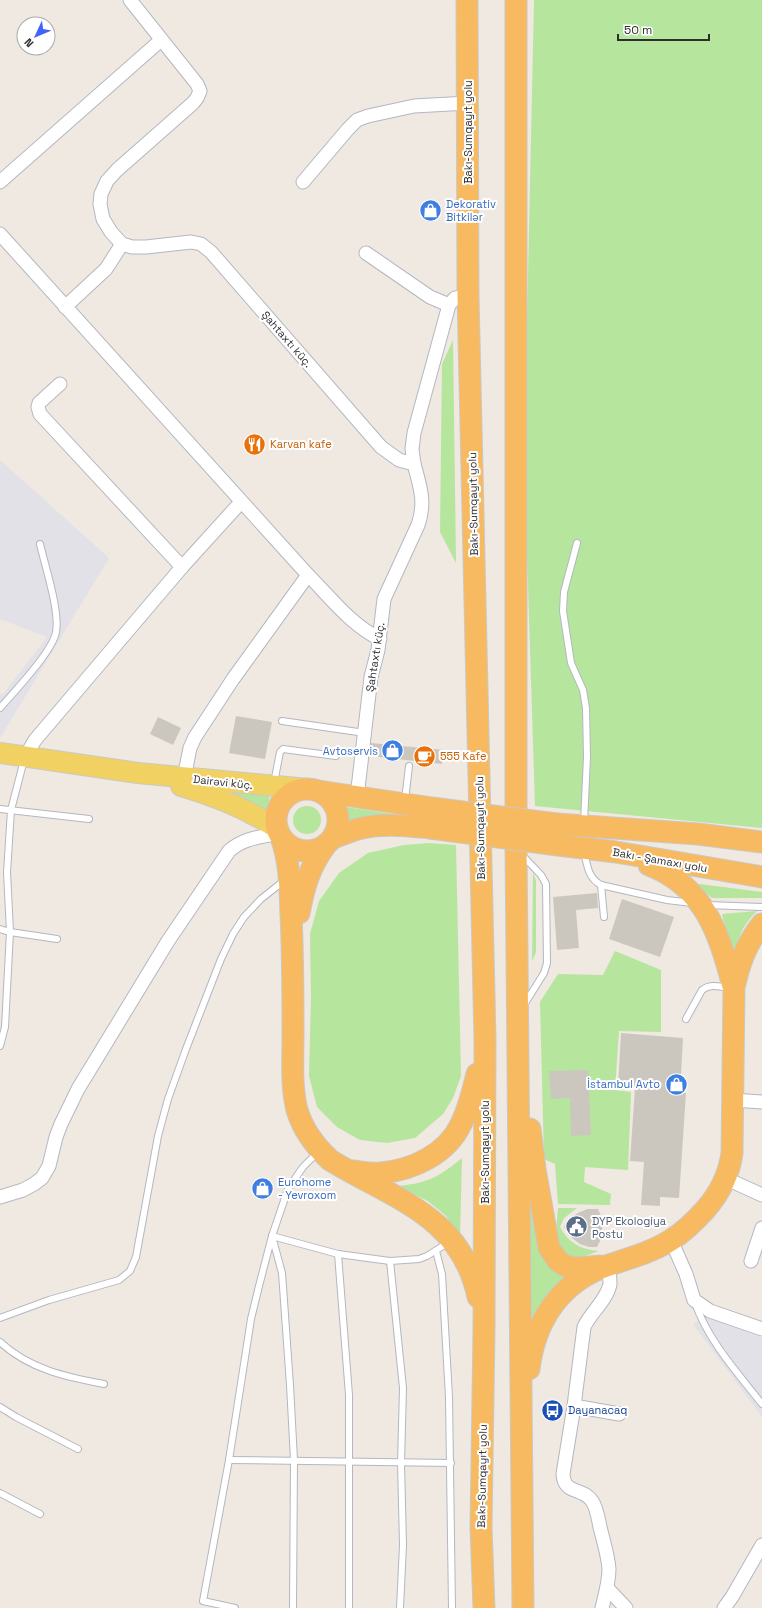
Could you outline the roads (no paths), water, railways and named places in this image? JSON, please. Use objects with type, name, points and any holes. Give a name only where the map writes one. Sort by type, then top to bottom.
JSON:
[{"type":"highway","name":"Bakı-Sumqayıt yolu","points":[[467,0],[468,294],[485,1040],[484,1329],[481,1527],[484,1608]]},
{"type":"highway","points":[[516,0],[516,848],[523,1608]]},
{"type":"highway","points":[[431,818],[404,804],[311,790],[300,790],[292,793],[283,802],[277,813],[276,821],[288,862],[290,876],[293,948],[293,1084],[298,1110],[304,1127],[319,1150],[330,1160],[348,1171],[420,1211],[440,1226],[444,1246],[465,1258],[475,1285],[484,1329]]},
{"type":"highway","points":[[293,948],[305,884],[315,860],[337,829],[338,819],[336,809],[331,800],[323,794],[311,790]]},
{"type":"highway","points":[[279,833],[288,844],[296,849],[306,851],[316,850],[329,842],[362,828],[431,818],[557,824],[698,834],[762,842]]},
{"type":"highway","name":"Bakı - Şamaxı yolu","points":[[431,818],[558,845],[616,852],[762,877]]},
{"type":"highway","points":[[616,852],[636,849],[660,849],[762,864]]},
{"type":"highway","points":[[616,852],[659,868],[677,879],[701,904],[717,934],[734,988]]},
{"type":"highway","points":[[522,1427],[532,1349],[546,1314],[552,1305],[571,1286],[587,1274],[609,1265],[628,1260],[671,1240],[692,1223],[712,1202],[727,1179],[732,1154],[734,988],[739,964],[745,950],[762,924]]},
{"type":"highway","points":[[517,1016],[534,1169],[549,1248],[558,1261],[566,1266],[577,1268],[609,1265]]},
{"type":"highway","points":[[348,1171],[380,1173],[408,1169],[432,1156],[444,1146],[461,1125],[468,1108],[485,1040]]},
{"type":"highway","points":[[523,1524],[532,1608]]},
{"type":"highway","points":[[477,1608],[481,1527]]},
{"type":"main road","name":"Dairəvi küç.","points":[[0,753],[138,773],[311,790]]},
{"type":"main road","name":"Dairəvi küç.","points":[[138,773],[202,792],[243,808],[279,833]]},
{"type":"street","points":[[65,307],[106,269],[122,244],[111,232],[103,219],[100,204],[101,194],[107,181],[117,170],[193,104],[200,91],[197,84],[130,0]]},
{"type":"street","points":[[0,182],[161,40]]},
{"type":"street","points":[[303,182],[357,120],[368,116],[414,106],[468,103]]},
{"type":"street","points":[[0,234],[240,502],[308,575],[356,623],[380,639]]},
{"type":"street","name":"Şahtaxtı küç.","points":[[122,244],[132,247],[191,242],[201,244],[211,252],[381,447],[399,460],[414,464],[422,498],[423,512],[384,599],[380,639],[371,677],[357,797]]},
{"type":"street","points":[[366,253],[430,297],[449,305]]},
{"type":"street","points":[[414,464],[412,449],[414,433],[449,305],[455,298],[468,294]]},
{"type":"street","points":[[60,384],[39,403],[38,407],[40,414],[182,567]]},
{"type":"street","points":[[25,757],[35,740],[182,567],[240,502]]},
{"type":"street","points":[[184,778],[190,748],[195,737],[233,679],[308,575]]},
{"type":"street","points":[[0,1197],[24,1190],[42,1178],[49,1166],[56,1137],[61,1124],[78,1089],[168,941],[229,851],[237,844],[246,840],[279,833]]},
{"type":"street","points":[[733,1100],[762,1102]]},
{"type":"street","points":[[727,1179],[762,1195]]},
{"type":"street","points":[[751,1261],[762,1228]]},
{"type":"street","points":[[671,1240],[686,1274],[694,1300],[710,1311],[762,1329]]},
{"type":"street","points":[[602,1608],[607,1588],[609,1568],[597,1511],[587,1496],[565,1484],[563,1474],[574,1406],[584,1326],[588,1317],[604,1296],[608,1288],[610,1282],[609,1265]]},
{"type":"street","points":[[574,1406],[619,1414]]},
{"type":"street","points":[[724,1608],[762,1545]]},
{"type":"street","points":[[607,1588],[626,1608]]},
{"type":"lane","points":[[577,543],[564,592],[564,611],[571,663],[583,690],[586,708],[587,757],[584,826]]},
{"type":"lane","points":[[0,708],[42,657],[53,641],[56,633],[57,619],[40,544]]},
{"type":"lane","points":[[282,721],[365,733]]},
{"type":"lane","points":[[273,787],[280,752],[283,749],[336,756]]},
{"type":"lane","points":[[0,1046],[5,1028],[10,932],[7,872],[11,810],[25,757]]},
{"type":"lane","points":[[404,804],[409,766]]},
{"type":"lane","points":[[0,809],[89,820]]},
{"type":"lane","points":[[516,848],[541,875],[546,884],[547,963],[544,972],[517,1016]]},
{"type":"lane","points":[[583,848],[590,875],[594,881],[601,886],[667,900],[701,904],[762,907]]},
{"type":"lane","points":[[0,1318],[49,1300],[119,1280],[130,1271],[136,1257],[158,1136],[168,1099],[221,959],[233,934],[252,908],[290,876]]},
{"type":"lane","points":[[601,886],[604,916]]},
{"type":"lane","points":[[0,929],[10,932],[57,939]]},
{"type":"lane","points":[[686,1019],[702,990],[706,987],[734,988]]},
{"type":"lane","points":[[235,1608],[203,1601],[229,1460],[251,1319],[272,1236],[288,1189],[303,1167],[319,1150]]},
{"type":"lane","points":[[272,1236],[338,1254],[390,1261],[419,1259],[444,1246]]},
{"type":"lane","points":[[272,1236],[282,1274],[294,1460],[293,1608]]},
{"type":"lane","points":[[444,1246],[442,1274],[450,1397],[452,1608]]},
{"type":"lane","points":[[338,1254],[349,1395],[349,1608]]},
{"type":"lane","points":[[390,1261],[403,1388],[401,1463],[403,1545],[400,1608]]},
{"type":"lane","points":[[694,1300],[701,1319],[711,1337],[762,1404]]},
{"type":"lane","points":[[0,1342],[24,1360],[49,1371],[71,1378],[104,1384]]},
{"type":"lane","points":[[0,1407],[28,1424],[78,1449]]},
{"type":"lane","points":[[229,1460],[401,1463],[451,1462]]},
{"type":"lane","points":[[0,1492],[40,1514]]},
{"type":"place","name":"Dekorativ Bitkilər","points":[[431,210]]},
{"type":"place","name":"Karvan kafe","points":[[254,444]]},
{"type":"place","name":"Avtoservis","points":[[393,751]]},
{"type":"place","name":"555 Kafe","points":[[425,756]]},
{"type":"place","name":"İstambul Avto","points":[[676,1084]]},
{"type":"place","name":"Eurohome - Yevroxom","points":[[262,1188]]},
{"type":"place","name":"DYP Ekologiya Postu","points":[[577,1227]]},
{"type":"place","name":"Dayanacaq","points":[[553,1410]]}]
